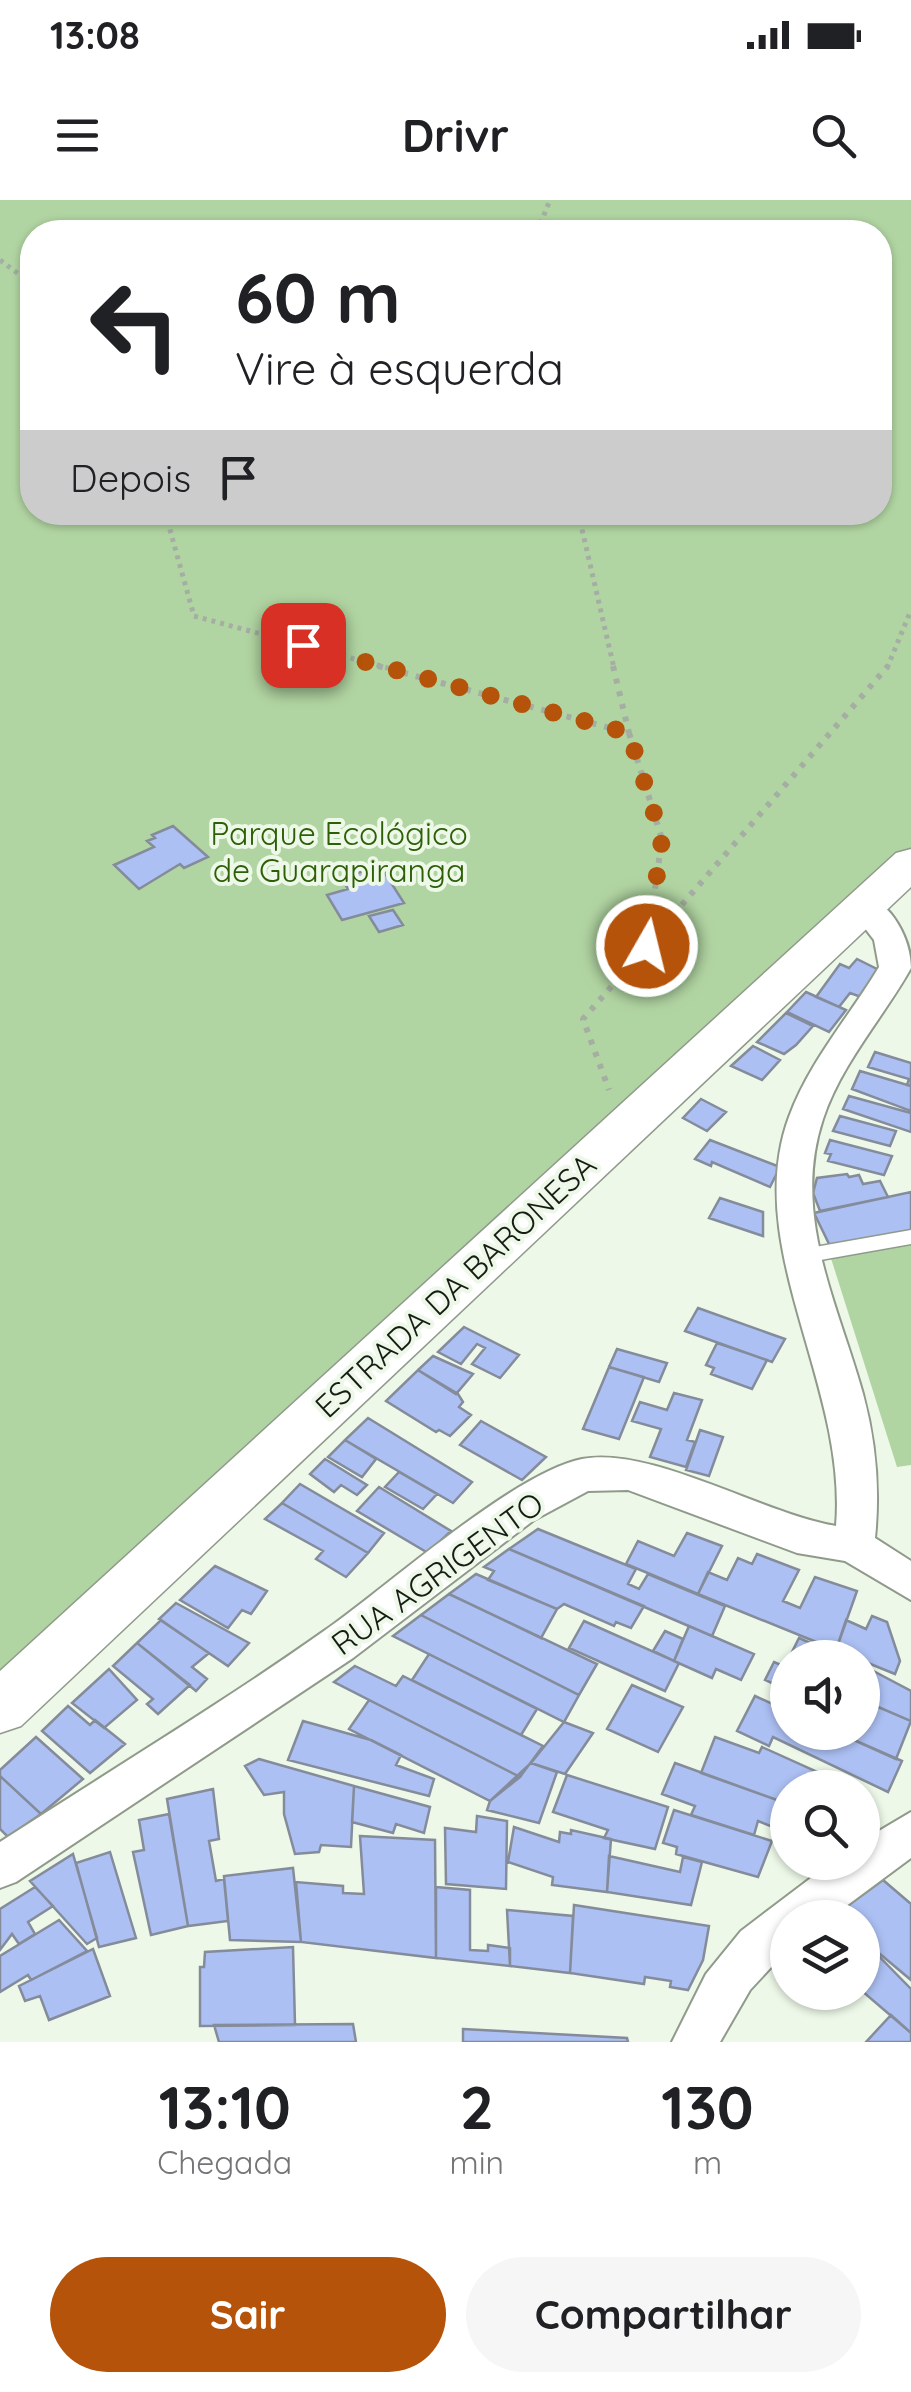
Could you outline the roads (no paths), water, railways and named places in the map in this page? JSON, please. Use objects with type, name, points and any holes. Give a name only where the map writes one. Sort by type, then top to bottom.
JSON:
[{"type":"main road","name":"ESTRADA DA BARONESA","points":[[0,1708],[911,863]]},
{"type":"street","points":[[854,1546],[859,1505],[852,1429],[798,1257],[794,1206],[799,1141],[810,1108],[895,967],[896,953],[890,935],[863,905]]},
{"type":"street","name":"RUA AGRIGENTO","points":[[0,1868],[338,1645],[520,1508],[584,1475],[629,1474],[797,1536],[854,1546],[911,1583]]},
{"type":"street","points":[[816,1900],[911,1832]]},
{"type":"street","points":[[696,2042],[719,1990],[770,1933]]},
{"type":"lane","points":[[798,1257],[911,1237]]},
{"type":"park label","name":"Parque Ecológico de Guarapiranga","points":[[339,852]]}]
